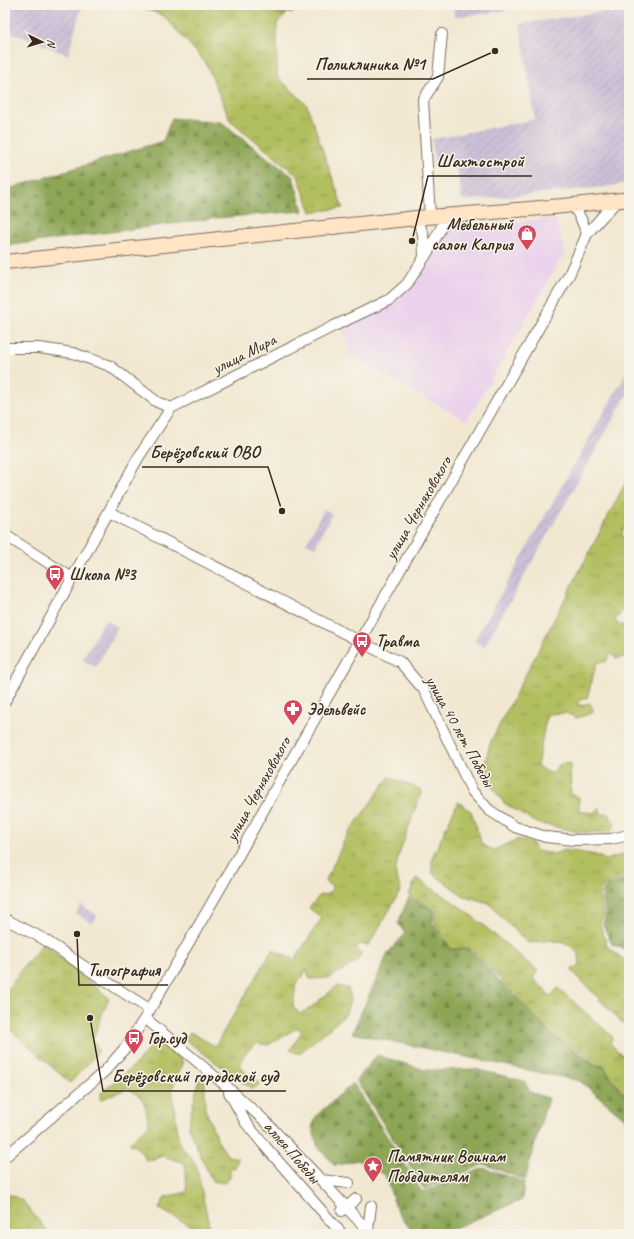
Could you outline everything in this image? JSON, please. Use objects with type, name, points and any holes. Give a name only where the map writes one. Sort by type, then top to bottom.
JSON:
[{"type":"main road","points":[[5,262],[448,215],[573,205],[623,199]]},
{"type":"street","points":[[424,257],[423,100],[438,78],[442,34]]},
{"type":"street","name":"улица Черняховского","points":[[5,1157],[105,1071],[126,1048],[224,880],[569,275],[587,234],[600,219],[623,199]]},
{"type":"street","points":[[573,205],[587,234]]},
{"type":"street","name":"улица Мира","points":[[5,701],[138,458],[171,408],[389,300],[407,284],[448,215]]},
{"type":"street","points":[[5,348],[39,348],[73,353],[110,366],[157,402],[171,408]]},
{"type":"street","points":[[109,512],[360,642]]},
{"type":"street","points":[[5,535],[72,578]]},
{"type":"street","name":"улица 40 лет Победы","points":[[360,642],[400,662],[424,690],[472,791],[489,810],[515,827],[546,837],[574,840],[611,839],[629,834]]},
{"type":"street","points":[[5,919],[42,938],[110,984],[147,1013],[264,1120],[321,1180],[344,1209],[369,1232]]},
{"type":"street","name":"аллея Победы","points":[[225,1084],[246,1123],[342,1234]]},
{"type":"street","points":[[264,1120],[264,1144]]},
{"type":"street","points":[[321,1180],[349,1183]]},
{"type":"street","points":[[344,1209],[356,1199]]},
{"type":"street","points":[[369,1232],[371,1206]]},
{"type":"shaded area","points":[[5,5],[82,5],[68,55],[5,30]]},
{"type":"shaded area","points":[[453,5],[505,5],[506,11],[454,17]]},
{"type":"shaded area","points":[[629,8],[629,183],[605,187],[462,201],[456,164],[435,166],[432,139],[535,119],[520,24]]},
{"type":"shaded area","points":[[555,218],[565,252],[467,421],[350,356],[343,330],[390,304],[410,287],[420,276],[431,256],[440,231]]},
{"type":"shaded area","points":[[629,368],[629,391],[484,647],[474,641]]},
{"type":"shaded area","points":[[324,509],[332,514],[315,547],[306,543]]},
{"type":"shaded area","points":[[105,619],[118,627],[96,667],[82,660]]},
{"type":"shaded area","points":[[81,905],[97,915],[92,923],[76,914]]},
{"type":"green space","points":[[135,5],[237,5],[287,14],[277,23],[277,76],[307,105],[343,208],[311,212],[298,176],[230,120],[206,63],[164,16]]},
{"type":"green space","points":[[245,5],[298,5],[292,13]]},
{"type":"green space","points":[[172,118],[221,122],[293,177],[303,211],[215,218],[5,246],[5,190],[163,141]]},
{"type":"green space","points":[[629,476],[629,527],[623,529],[622,536],[629,541],[629,590],[624,589],[622,601],[623,611],[615,620],[620,625],[626,626],[629,624],[629,656],[616,659],[611,653],[606,662],[597,662],[587,698],[579,701],[578,706],[590,703],[594,712],[577,718],[566,713],[547,714],[537,766],[551,774],[560,764],[570,763],[571,794],[579,797],[579,811],[593,813],[599,807],[602,815],[608,813],[615,824],[611,832],[579,832],[537,823],[504,803],[482,773],[491,741]]},
{"type":"green space","points":[[389,777],[422,790],[398,857],[395,873],[401,890],[369,945],[359,944],[356,949],[361,955],[355,963],[329,978],[310,979],[306,969],[302,978],[296,984],[293,1005],[299,1014],[310,1008],[337,986],[348,988],[351,998],[345,1015],[299,1054],[290,1050],[302,1031],[297,1028],[268,1045],[256,1043],[244,1055],[240,1068],[261,1084],[252,1089],[184,1039],[190,1032],[215,1046],[273,949],[294,960],[322,918],[309,908],[320,895],[328,894],[333,887],[325,882],[346,837]]},
{"type":"green space","points":[[458,802],[471,811],[482,845],[494,850],[518,839],[533,844],[537,851],[554,854],[565,850],[596,855],[606,860],[624,854],[629,877],[606,884],[599,894],[604,915],[600,924],[607,946],[625,961],[629,957],[629,1030],[571,970],[580,965],[579,954],[569,944],[550,940],[528,943],[489,903],[464,896],[432,873],[432,858]]},
{"type":"green space","points":[[416,878],[465,910],[538,971],[533,978],[550,996],[558,988],[613,1037],[610,1043],[623,1056],[629,1050],[629,1094],[622,1092],[603,1066],[592,1064],[581,1051],[554,1037],[470,948],[451,949],[434,921],[436,911],[409,895]]},
{"type":"green space","points":[[629,879],[629,951],[612,944],[603,925],[606,915],[602,894],[607,886]]},
{"type":"green space","points":[[409,897],[434,911],[432,922],[451,950],[469,949],[554,1038],[580,1053],[592,1065],[603,1067],[621,1093],[629,1096],[629,1122],[580,1081],[352,1033],[388,953],[405,934],[398,923]]},
{"type":"green space","points":[[43,943],[109,998],[92,1040],[99,1051],[70,1083],[5,1025],[5,994],[21,970]]},
{"type":"green space","points":[[156,1039],[183,1061],[172,1089],[179,1143],[196,1165],[211,1234],[207,1234],[159,1209],[165,1197],[187,1192],[185,1163],[163,1156],[147,1161],[138,1148],[129,1143],[149,1124],[144,1100],[128,1088],[100,1100],[101,1093],[138,1062]]},
{"type":"green space","points":[[377,1055],[425,1070],[475,1069],[524,1081],[530,1092],[548,1098],[525,1180],[484,1164],[424,1189],[356,1080]]},
{"type":"green space","points":[[199,1078],[205,1081],[205,1109],[219,1143],[228,1156],[238,1158],[235,1169],[230,1168],[230,1178],[224,1183],[212,1181],[188,1127]]},
{"type":"green space","points":[[353,1083],[422,1192],[484,1168],[524,1182],[522,1200],[440,1234],[414,1234],[397,1211],[385,1175],[357,1160],[335,1166],[318,1147],[312,1127],[317,1115]]},
{"type":"green space","points":[[9,1194],[23,1201],[49,1234],[9,1234],[5,1214]]},
{"type":"place","name":"Поликлиника №1","points":[[495,51]]},
{"type":"place","name":"Шахтострой","points":[[412,241]]},
{"type":"place","name":"Мебельный салон Каприз","points":[[527,251]]},
{"type":"place","name":"Берёзовский ОВО","points":[[282,511]]},
{"type":"place","name":"Школа №3","points":[[55,591]]},
{"type":"place","name":"Травма","points":[[362,658]]},
{"type":"place","name":"Эдельвейс","points":[[293,726]]},
{"type":"place","name":"Типография","points":[[77,934]]},
{"type":"place","name":"Берёзовский городской суд","points":[[90,1018]]},
{"type":"place","name":"Гор.суд","points":[[134,1055]]},
{"type":"place","name":"Памятник Воинам Победителям","points":[[373,1183]]}]
